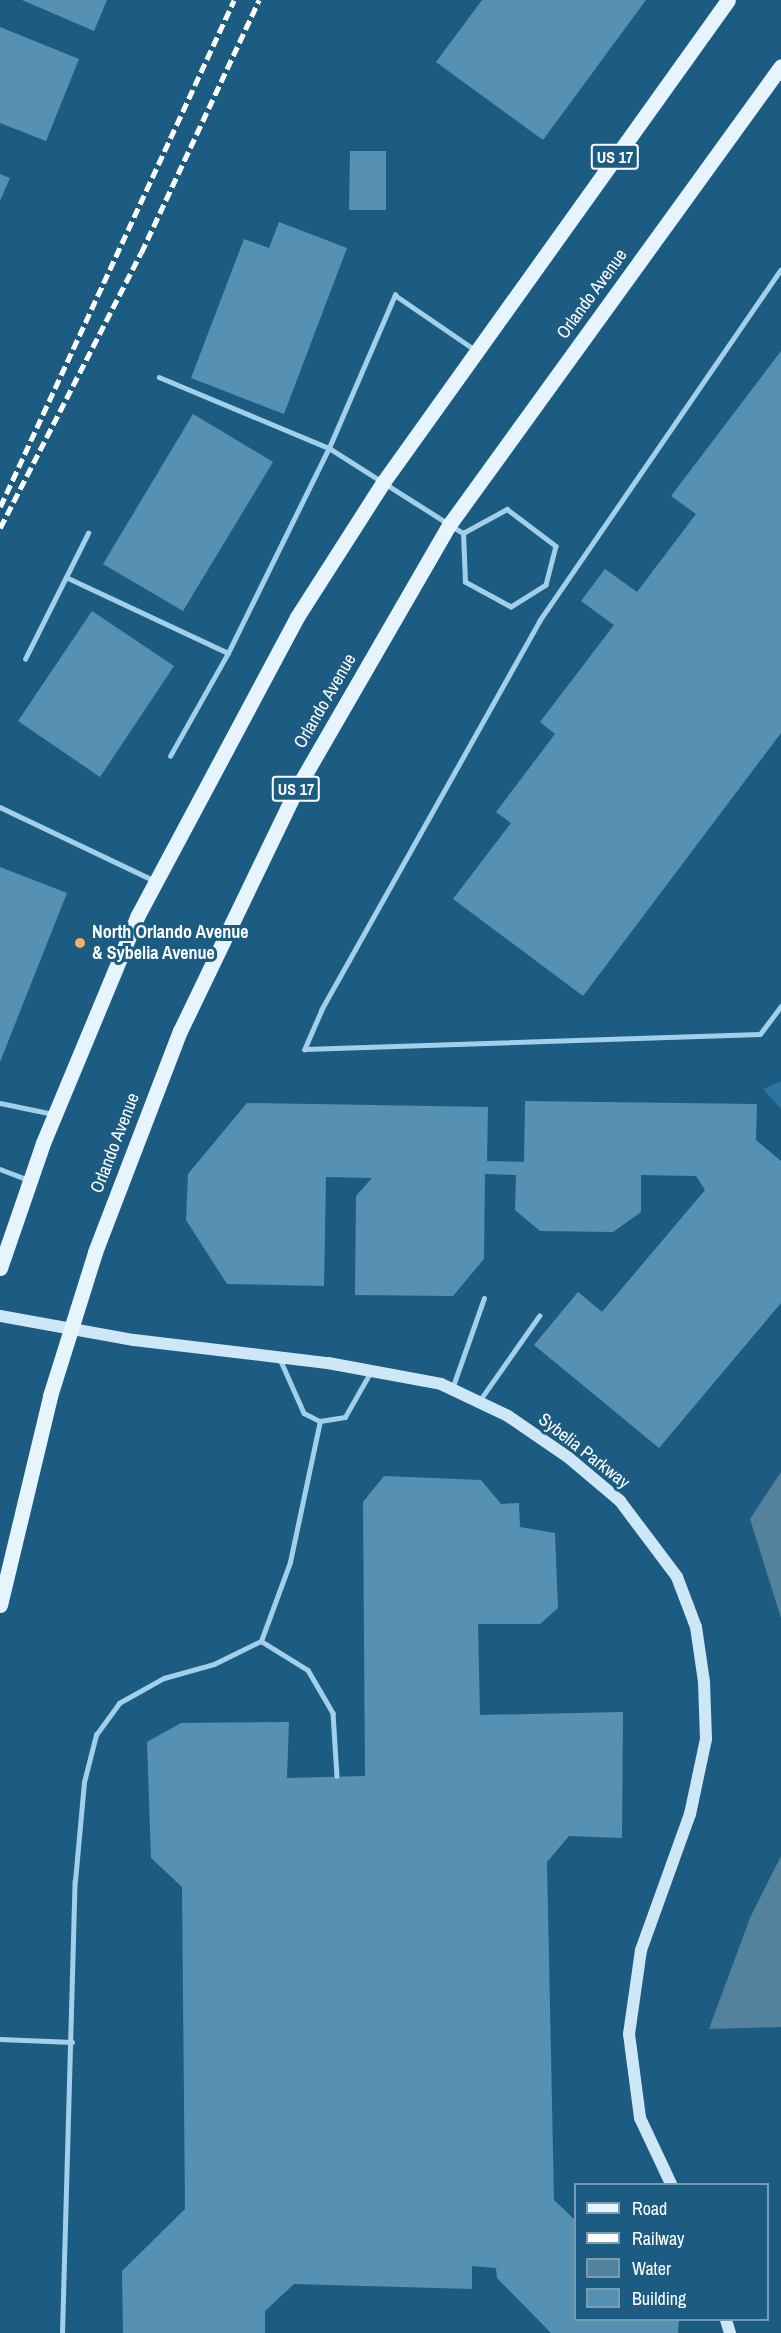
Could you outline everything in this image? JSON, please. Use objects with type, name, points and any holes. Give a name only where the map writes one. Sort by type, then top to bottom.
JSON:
[{"type":"main road","name":"US 17","points":[[0,1268],[54,1114],[101,998],[155,882],[297,617],[384,481],[728,0]]},
{"type":"main road","name":"Orlando Avenue","points":[[0,1605],[69,1328],[180,1031],[234,913],[296,790],[449,525],[781,66]]},
{"type":"street","name":"Sybelia Parkway","points":[[0,1316],[372,1371],[452,1389],[508,1416],[569,1458],[621,1501],[676,1577],[696,1627],[704,1682],[706,1739],[690,1814],[641,1950],[629,2034],[640,2118],[671,2183]]},
{"type":"lane","points":[[781,270],[558,592],[322,1010],[305,1049],[760,1034],[781,1006]]},
{"type":"lane","points":[[170,756],[228,653],[329,448],[395,295],[476,351]]},
{"type":"lane","points":[[159,377],[329,448],[463,533]]},
{"type":"lane","points":[[507,509],[556,546],[546,585],[511,607],[465,582],[463,533],[507,509]]},
{"type":"lane","points":[[25,659],[88,533]]},
{"type":"lane","points":[[66,578],[228,653]]},
{"type":"lane","points":[[546,585],[558,592]]},
{"type":"lane","points":[[0,807],[155,882]]},
{"type":"lane","points":[[0,1103],[54,1114]]},
{"type":"lane","points":[[0,1169],[30,1180]]},
{"type":"lane","points":[[452,1389],[484,1298]]},
{"type":"lane","points":[[479,1402],[539,1316]]},
{"type":"lane","points":[[280,1357],[304,1413],[320,1421],[345,1417],[372,1371]]},
{"type":"lane","points":[[62,2333],[75,1881],[84,1782],[96,1735],[119,1703],[165,1678],[214,1664],[261,1641],[290,1562],[320,1421]]},
{"type":"lane","points":[[261,1641],[308,1670],[333,1713],[337,1776]]},
{"type":"lane","points":[[0,2039],[72,2043]]},
{"type":"shaded area","points":[[781,1081],[781,1109],[763,1089]]},
{"type":"water","points":[[781,1472],[781,1618],[750,1519]]},
{"type":"water","points":[[781,1856],[781,2027],[709,2029],[750,1918]]},
{"type":"building","points":[[22,0],[107,0],[94,31]]},
{"type":"building","points":[[482,0],[646,0],[543,140],[436,62]]},
{"type":"building","points":[[0,27],[79,59],[46,141],[0,123]]},
{"type":"building","points":[[350,151],[386,151],[386,210],[349,210]]},
{"type":"building","points":[[0,174],[10,178],[0,201]]},
{"type":"building","points":[[279,222],[347,248],[284,414],[191,378],[244,239],[269,248]]},
{"type":"building","points":[[781,351],[781,733],[583,996],[453,899],[511,823],[496,812],[555,734],[540,722],[614,625],[581,601],[605,569],[637,592],[696,514],[671,496]]},
{"type":"building","points":[[193,414],[273,462],[183,611],[103,564]]},
{"type":"building","points":[[92,611],[174,666],[100,777],[18,721]]},
{"type":"building","points":[[0,867],[67,893],[0,1062]]},
{"type":"building","points":[[525,1101],[757,1104],[756,1140],[781,1161],[781,1303],[659,1448],[534,1345],[578,1292],[602,1312],[705,1190],[696,1176],[641,1175],[641,1212],[613,1232],[540,1231],[515,1210],[516,1175],[485,1174],[484,1259],[453,1296],[355,1295],[356,1196],[372,1178],[326,1177],[324,1286],[227,1284],[186,1220],[188,1174],[247,1103],[488,1107],[487,1161],[524,1162]]},
{"type":"building","points":[[384,1476],[481,1480],[501,1504],[519,1503],[520,1527],[555,1533],[558,1608],[540,1624],[478,1624],[480,1715],[623,1712],[622,1838],[569,1836],[547,1862],[554,2200],[574,2219],[574,2321],[679,2321],[678,2333],[551,2333],[497,2278],[496,2268],[472,2266],[472,2289],[294,2284],[265,2311],[265,2333],[123,2333],[122,2271],[185,2209],[182,1887],[151,1858],[147,1742],[181,1723],[289,1722],[287,1778],[365,1776],[363,1502]]},
{"type":"railway","points":[[0,507],[234,0]]},
{"type":"railway","points":[[0,528],[141,253],[259,0]]},
{"type":"place","name":"North Orlando Avenue & Sybelia Avenue","points":[[80,943]]}]
